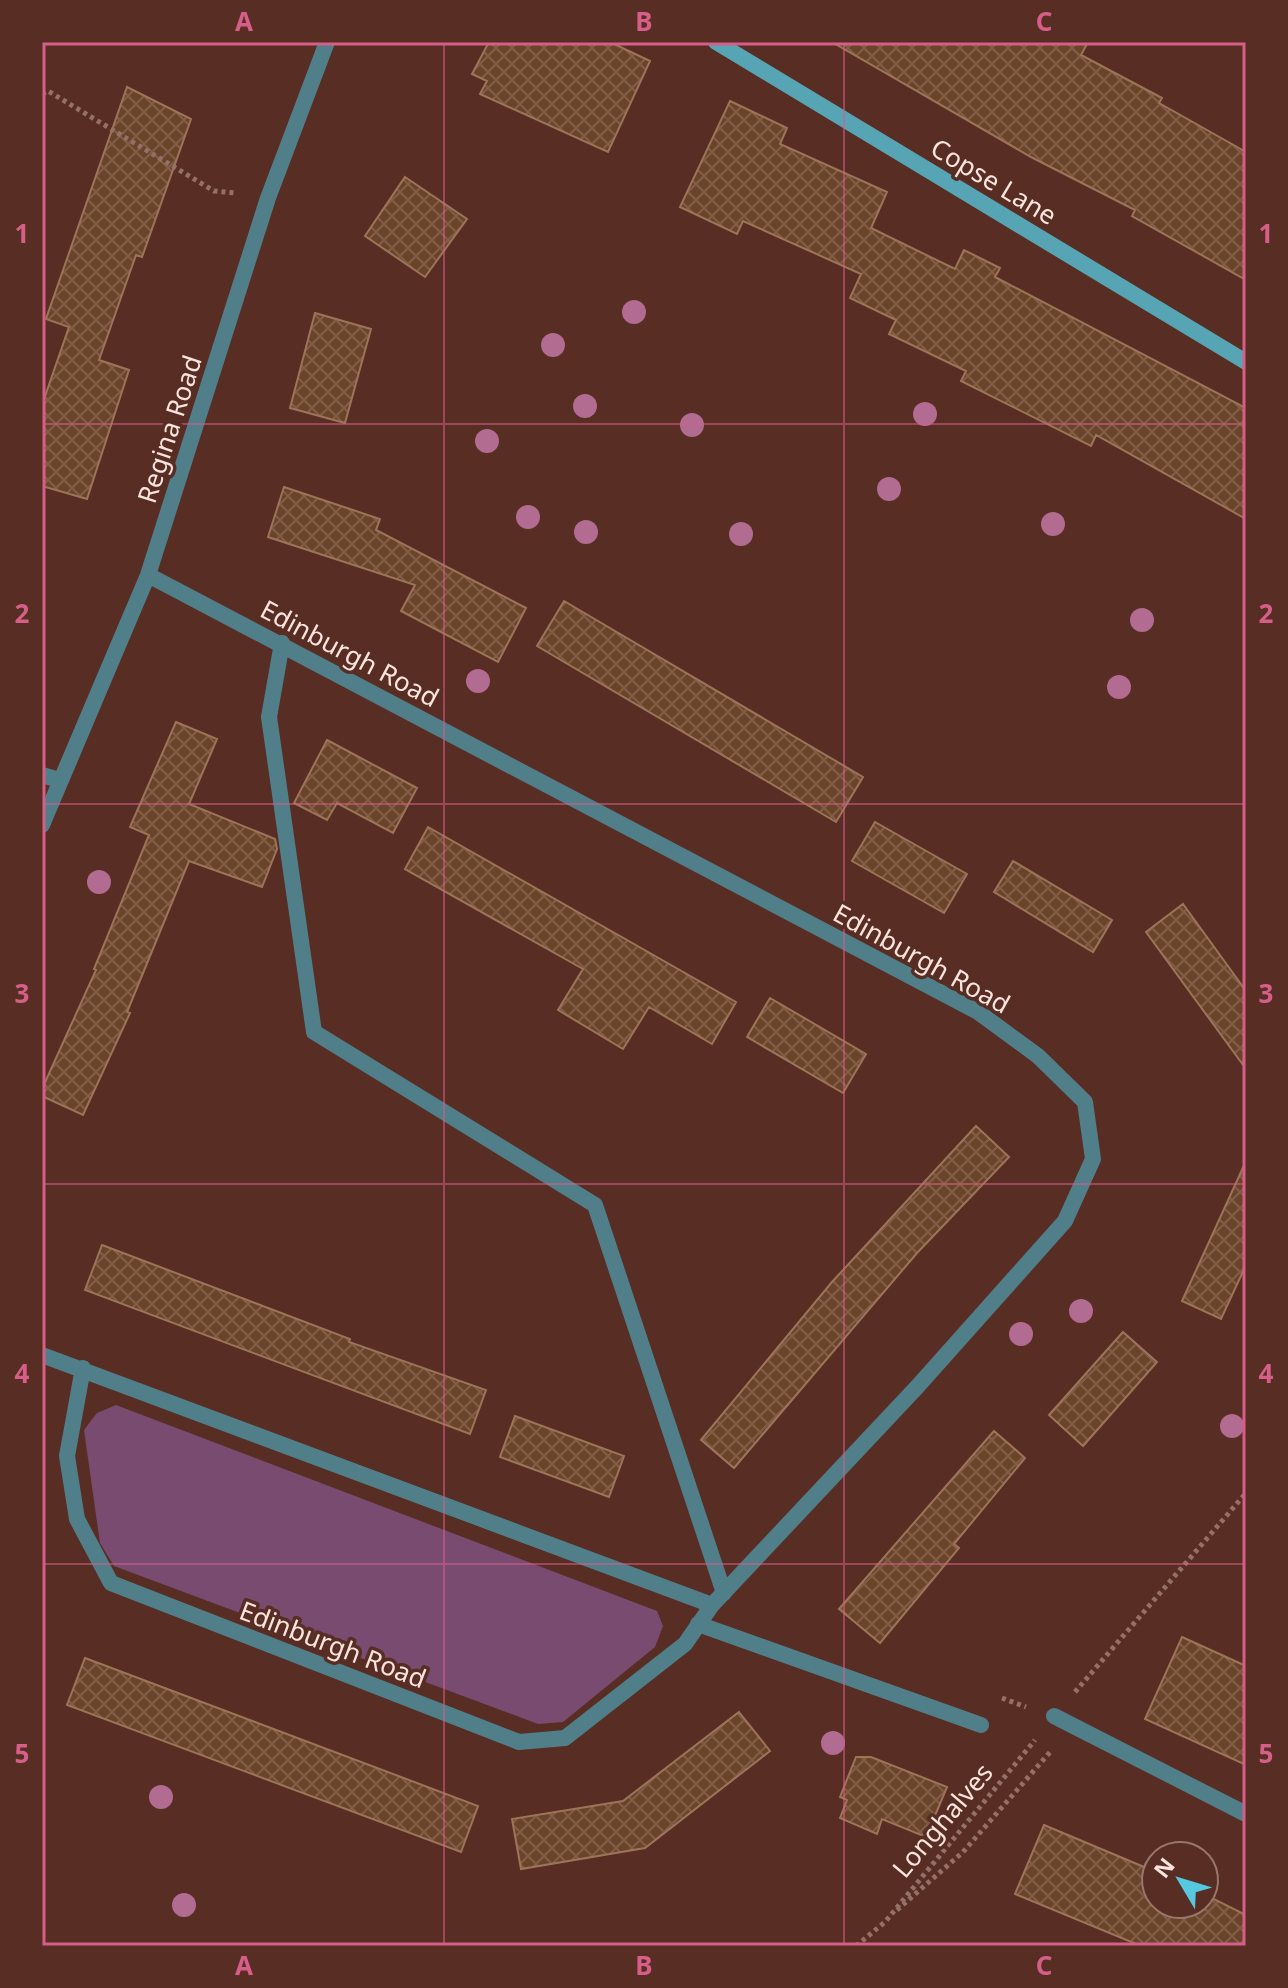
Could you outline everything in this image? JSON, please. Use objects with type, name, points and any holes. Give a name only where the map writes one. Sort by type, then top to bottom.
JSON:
[{"type":"street","name":"Regina Road","points":[[42,825],[148,575],[268,198],[327,42]]},
{"type":"street","name":"Copse Lane","points":[[716,42],[1246,362]]},
{"type":"street","name":"Edinburgh Road","points":[[83,1368],[67,1456],[77,1519],[111,1583],[519,1742],[565,1738],[685,1644],[712,1605],[917,1387],[1065,1221],[1093,1159],[1085,1102],[1038,1056],[978,1012],[148,575]]},
{"type":"street","points":[[282,643],[269,717],[314,1032],[595,1205],[724,1593]]},
{"type":"street","points":[[42,775],[59,780]]},
{"type":"street","points":[[42,1355],[712,1605]]},
{"type":"street","points":[[698,1624],[981,1725]]},
{"type":"street","points":[[1054,1716],[1246,1814]]},
{"type":"path","points":[[42,94],[48,91],[214,191],[268,198]]},
{"type":"path","name":"Longhalves","points":[[856,1946],[885,1922],[1054,1716],[1246,1493]]},
{"type":"path","points":[[885,1922],[963,1852],[1073,1726]]},
{"type":"shaded area","points":[[116,1405],[657,1611],[663,1626],[655,1647],[563,1722],[538,1724],[114,1566],[100,1543],[84,1430],[97,1413]]},
{"type":"building","points":[[489,42],[610,42],[650,61],[608,152],[480,94],[487,81],[472,74]]},
{"type":"building","points":[[832,42],[1088,42],[1081,55],[1162,98],[1159,103],[1246,152],[1246,280],[1132,216],[1135,210],[1031,157]]},
{"type":"building","points":[[127,87],[191,119],[142,257],[136,255],[99,360],[129,370],[87,499],[42,486],[42,405],[69,327],[46,319]]},
{"type":"building","points":[[730,101],[787,128],[780,144],[887,192],[871,228],[955,269],[964,250],[1000,268],[995,277],[1246,408],[1246,519],[1096,435],[1091,446],[961,381],[966,371],[889,334],[896,320],[850,298],[861,274],[743,221],[737,234],[680,207]]},
{"type":"building","points":[[405,177],[467,219],[425,277],[365,236]]},
{"type":"building","points":[[315,313],[371,329],[345,423],[290,408]]},
{"type":"building","points":[[284,487],[380,519],[376,530],[526,608],[498,662],[401,611],[415,585],[268,537]]},
{"type":"building","points":[[564,601],[863,777],[836,822],[537,646]]},
{"type":"building","points":[[176,722],[217,739],[189,804],[275,839],[277,849],[262,887],[189,861],[127,1012],[130,1013],[83,1115],[42,1096],[42,1089],[96,970],[149,835],[130,827]]},
{"type":"building","points":[[327,740],[417,788],[393,833],[337,803],[327,820],[294,803]]},
{"type":"building","points":[[875,822],[967,874],[944,913],[852,861]]},
{"type":"building","points":[[428,827],[736,1002],[712,1044],[649,1007],[623,1049],[558,1010],[583,969],[405,869]]},
{"type":"building","points":[[1013,861],[1112,920],[1093,952],[994,892]]},
{"type":"building","points":[[1183,904],[1246,991],[1246,1069],[1146,932]]},
{"type":"building","points":[[770,998],[866,1054],[843,1093],[747,1037]]},
{"type":"building","points":[[976,1126],[1009,1157],[917,1253],[734,1468],[701,1440],[832,1282]]},
{"type":"building","points":[[1246,1161],[1246,1265],[1221,1319],[1182,1301]]},
{"type":"building","points":[[102,1245],[350,1339],[349,1342],[486,1390],[470,1434],[85,1290]]},
{"type":"building","points":[[1123,1332],[1157,1362],[1083,1446],[1049,1415]]},
{"type":"building","points":[[515,1416],[624,1456],[609,1497],[500,1457]]},
{"type":"building","points":[[994,1431],[1025,1458],[954,1544],[959,1548],[880,1643],[839,1609]]},
{"type":"building","points":[[1182,1637],[1246,1666],[1246,1765],[1145,1719]]},
{"type":"building","points":[[85,1658],[478,1806],[461,1852],[67,1705]]},
{"type":"building","points":[[739,1712],[770,1751],[645,1848],[521,1869],[512,1819],[623,1801]]},
{"type":"building","points":[[856,1757],[871,1757],[947,1787],[926,1837],[882,1819],[877,1834],[840,1818],[847,1800],[840,1797]]},
{"type":"building","points":[[1044,1825],[1140,1865],[1140,1920],[1220,1920],[1220,1902],[1246,1915],[1246,1946],[1141,1946],[1015,1894]]}]
